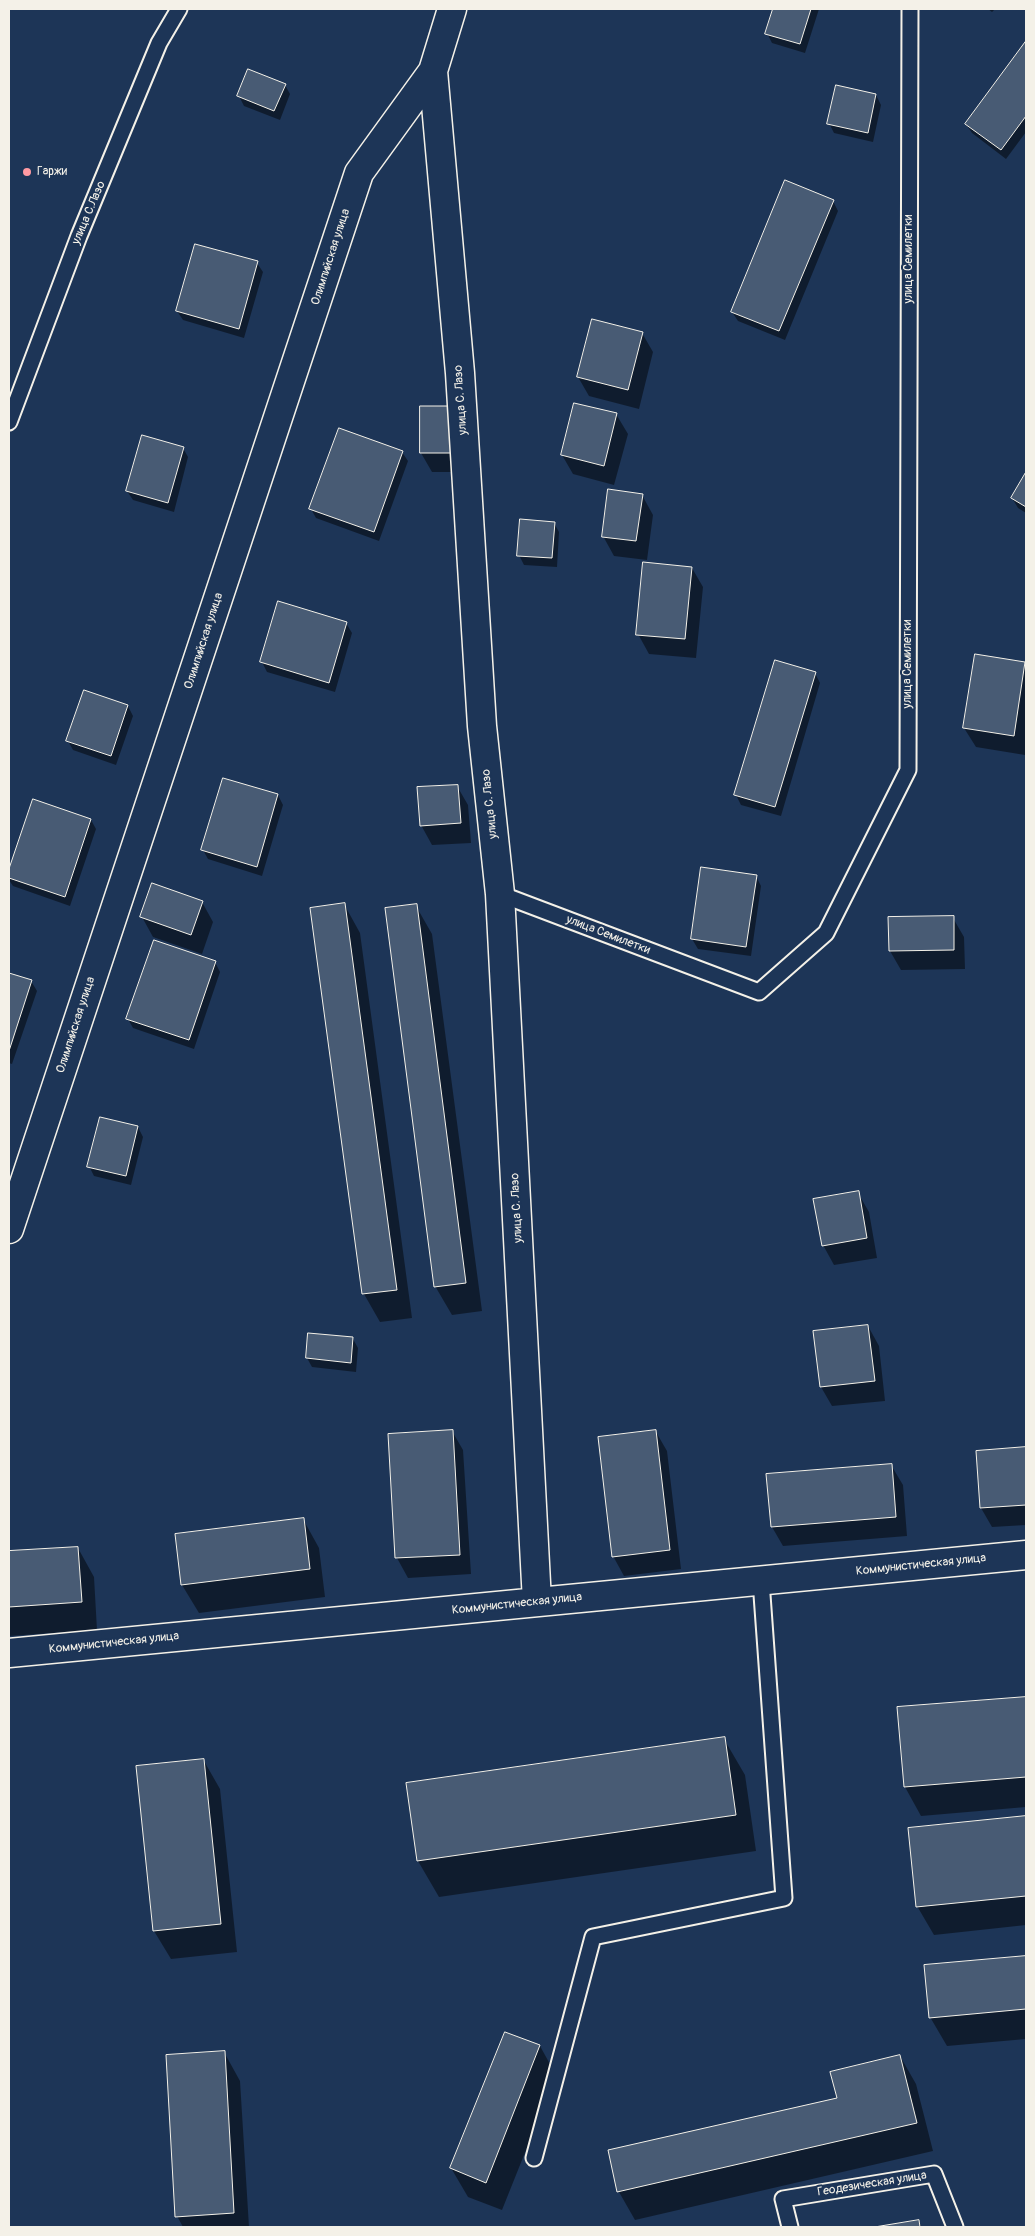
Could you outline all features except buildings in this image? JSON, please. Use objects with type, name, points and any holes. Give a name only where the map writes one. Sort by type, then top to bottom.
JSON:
[{"type":"street","name":"улица С. Лазо","points":[[452,9],[433,71],[460,373],[482,726],[500,894],[538,1602]]},
{"type":"street","name":"Олимпийская улица","points":[[9,1229],[359,173],[433,71]]},
{"type":"street","name":"Коммунистическая улица","points":[[9,1653],[1026,1555]]},
{"type":"lane","name":"улица С.Лазо","points":[[9,422],[78,236],[159,43],[179,9]]},
{"type":"lane","name":"улица Семилетки","points":[[500,894],[759,992],[826,933],[908,770],[910,9]]},
{"type":"lane","points":[[534,2158],[593,1938],[784,1898],[760,1581]]},
{"type":"lane","name":"Геодезическая улица","points":[[790,2227],[783,2199],[934,2174],[955,2227]]},
{"type":"place","name":"Гаржи","points":[[27,172]]}]
